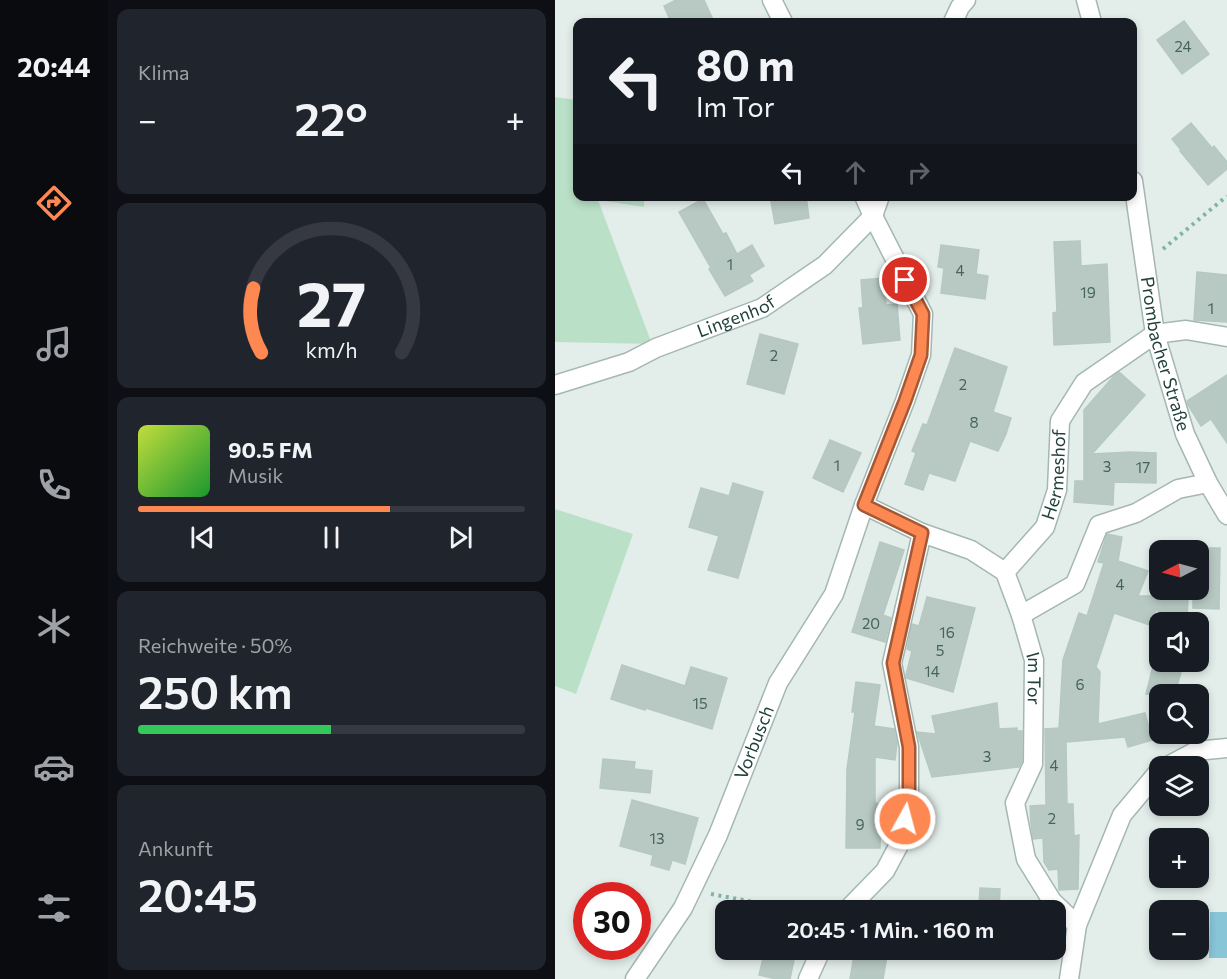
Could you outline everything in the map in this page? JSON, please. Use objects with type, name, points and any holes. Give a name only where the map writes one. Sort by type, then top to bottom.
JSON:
[{"type":"street","points":[[772,0],[781,18]]},
{"type":"street","points":[[955,18],[966,0]]},
{"type":"street","points":[[1086,0],[1091,18]]},
{"type":"street","name":"Vorbusch","points":[[635,979],[683,908],[718,835],[778,683],[834,594],[864,505],[921,355],[923,314],[866,201]]},
{"type":"street","name":"Lingenhof","points":[[555,386],[629,362],[656,348],[762,308],[825,265],[873,216],[878,201]]},
{"type":"street","name":"Prombacher Straße","points":[[1136,201],[1155,334],[1185,434],[1208,483],[1227,515]]},
{"type":"street","points":[[1155,334],[1186,330],[1227,337]]},
{"type":"street","name":"Hermeshof","points":[[1005,572],[1045,527],[1057,490],[1061,422],[1084,383],[1155,334]]},
{"type":"street","points":[[1021,615],[1075,584],[1099,525],[1136,513],[1178,489],[1208,483]]},
{"type":"street","points":[[864,505],[922,533],[971,550],[1005,572]]},
{"type":"street","points":[[856,900],[885,870],[901,841],[909,797],[909,747],[893,663],[922,533]]},
{"type":"street","name":"Im Tor","points":[[1005,572],[1034,660],[1033,764],[1015,803],[1026,859],[1051,901],[1077,925]]},
{"type":"street","points":[[1187,756],[1196,751],[1227,748]]},
{"type":"street","points":[[1069,979],[1077,925],[1122,815],[1149,783]]},
{"type":"street","points":[[808,979],[817,960]]},
{"type":"path","points":[[1144,261],[1160,252],[1227,196]]},
{"type":"path","points":[[692,890],[744,900]]},
{"type":"green space","points":[[555,97],[573,99],[573,201],[598,201],[652,344],[555,342]]},
{"type":"green space","points":[[605,201],[644,201],[644,207]]},
{"type":"green space","points":[[555,509],[633,534],[576,694],[555,686]]},
{"type":"water","points":[[1210,912],[1227,912],[1227,958],[1209,958]]},
{"type":"building","points":[[676,0],[704,0],[712,18],[669,18],[664,6]]},
{"type":"building","points":[[1184,21],[1209,54],[1182,74],[1157,40]]},
{"type":"building","points":[[1191,123],[1227,162],[1227,169],[1208,185],[1172,139]]},
{"type":"building","points":[[699,201],[704,201],[737,254],[752,245],[764,266],[749,275],[753,281],[725,296],[679,212]]},
{"type":"building","points":[[771,201],[807,201],[809,218],[775,224]]},
{"type":"building","points":[[1080,241],[1081,266],[1107,264],[1110,342],[1054,345],[1053,313],[1057,312],[1054,242]]},
{"type":"building","points":[[941,245],[979,250],[976,274],[988,276],[985,299],[941,293],[944,268],[938,267]]},
{"type":"building","points":[[1197,272],[1227,275],[1227,322],[1194,320]]},
{"type":"building","points":[[884,278],[886,305],[897,304],[900,340],[863,344],[859,308],[863,308],[861,280]]},
{"type":"building","points":[[760,334],[798,344],[784,394],[747,384]]},
{"type":"building","points":[[955,348],[1007,367],[993,412],[1011,418],[998,451],[970,441],[955,481],[929,473],[923,490],[905,484],[916,453],[912,451],[923,424],[927,425]]},
{"type":"building","points":[[1119,372],[1145,395],[1092,454],[1156,453],[1156,483],[1114,482],[1113,505],[1074,502],[1075,481],[1084,481],[1084,410]]},
{"type":"building","points":[[1227,375],[1227,443],[1211,419],[1201,426],[1187,401]]},
{"type":"building","points":[[830,440],[861,453],[843,492],[813,478]]},
{"type":"building","points":[[733,483],[763,492],[738,578],[708,570],[719,536],[689,527],[701,488],[729,496]]},
{"type":"building","points":[[1107,534],[1122,537],[1118,561],[1148,571],[1138,596],[1149,596],[1149,600],[1188,600],[1187,612],[1156,610],[1149,612],[1149,625],[1114,613],[1096,667],[1100,672],[1098,724],[1145,713],[1149,741],[1128,747],[1125,737],[1066,742],[1067,804],[1073,804],[1074,836],[1079,835],[1078,889],[1059,890],[1058,869],[1049,870],[1044,862],[1043,838],[1033,839],[1030,806],[1046,805],[1045,729],[1059,728],[1063,660],[1079,613],[1087,616],[1104,563],[1098,562]]},
{"type":"building","points":[[880,542],[904,550],[883,615],[891,618],[885,642],[852,632]]},
{"type":"building","points":[[1209,548],[1220,548],[1219,609],[1193,608],[1193,600],[1209,600]]},
{"type":"building","points":[[927,597],[975,608],[953,692],[906,678],[912,651],[907,649],[912,624],[919,626]]},
{"type":"building","points":[[622,665],[685,686],[691,667],[727,678],[712,729],[611,699]]},
{"type":"building","points":[[1152,672],[1181,672],[1178,684],[1149,684],[1149,694],[1146,694]]},
{"type":"building","points":[[856,682],[880,685],[874,726],[894,729],[897,744],[895,760],[875,757],[875,803],[881,804],[880,848],[846,848],[847,769],[855,712],[852,712]]},
{"type":"building","points":[[997,703],[999,729],[1017,728],[1017,731],[1022,731],[1022,761],[1019,767],[932,777],[917,732],[936,734],[932,716]]},
{"type":"building","points":[[603,759],[635,762],[634,769],[652,771],[650,793],[600,788]]},
{"type":"building","points":[[632,800],[698,818],[685,864],[672,860],[669,870],[651,865],[653,855],[620,846]]},
{"type":"building","points":[[980,888],[1000,889],[999,900],[979,900]]},
{"type":"building","points":[[763,960],[794,960],[790,979],[759,975]]},
{"type":"building","points":[[853,960],[886,960],[883,979],[850,979]]},
{"type":"route","points":[[905,280],[923,314],[921,355],[864,505],[922,533],[893,663],[909,747],[909,797],[905,819]]}]
